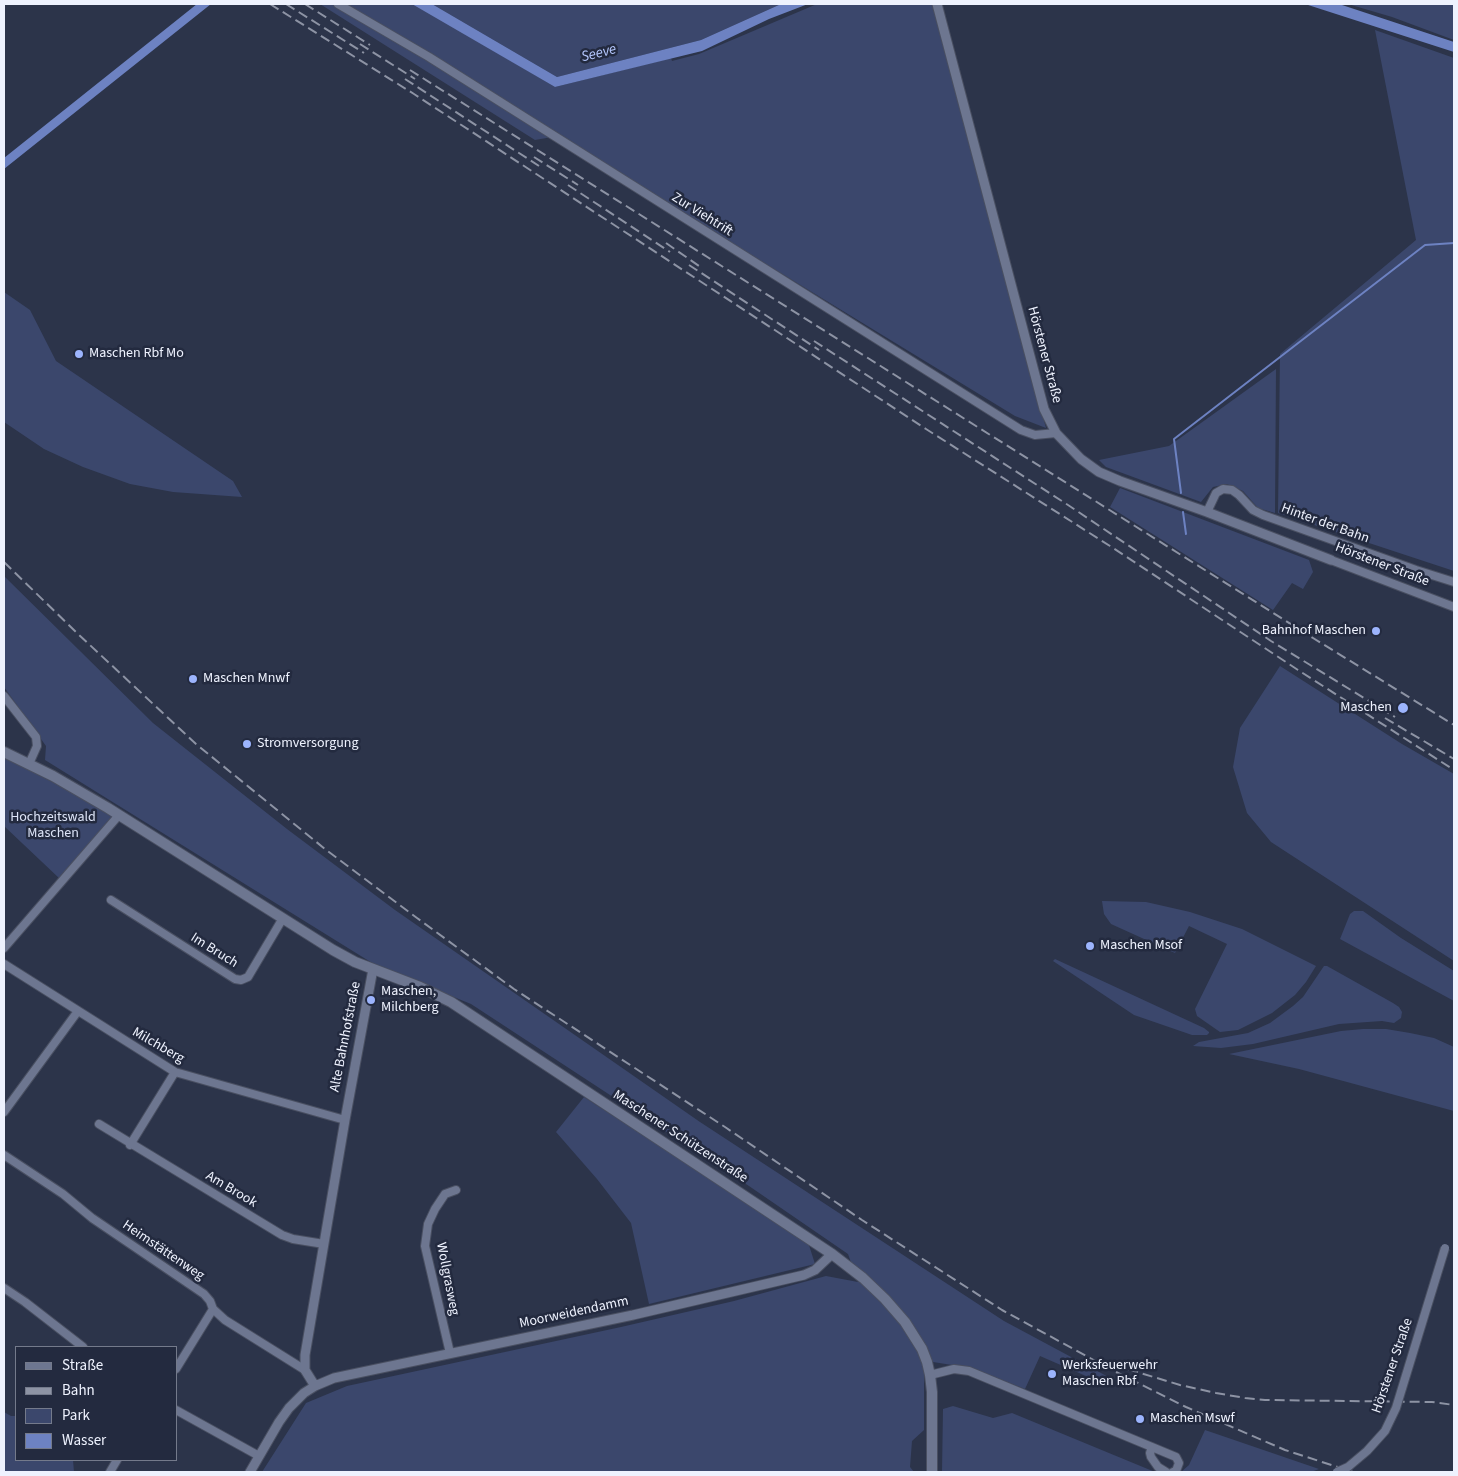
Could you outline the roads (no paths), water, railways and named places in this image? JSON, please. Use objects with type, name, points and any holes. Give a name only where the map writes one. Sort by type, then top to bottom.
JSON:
[{"type":"main road","name":"Alte Bahnhofstraße","points":[[4,752],[53,776],[119,815],[333,950],[373,969]]},
{"type":"main road","name":"Maschener Schützenstraße","points":[[373,969],[420,987],[451,1002],[832,1254],[875,1288],[905,1322],[922,1349],[930,1376],[932,1392],[932,1472]]},
{"type":"street","name":"Zur Viehtrift","points":[[338,4],[437,62],[1021,430],[1035,435],[1056,433]]},
{"type":"street","name":"Hörstener Straße","points":[[937,4],[1044,409],[1056,433],[1081,459],[1099,472],[1454,607]]},
{"type":"street","name":"Hinter der Bahn","points":[[1206,512],[1216,493],[1223,490],[1232,490],[1239,494],[1253,510],[1263,515],[1454,582]]},
{"type":"street","points":[[4,696],[36,737],[37,746],[29,764]]},
{"type":"street","points":[[4,948],[119,815]]},
{"type":"street","name":"Im Bruch","points":[[111,900],[235,979],[241,980],[248,977],[283,918]]},
{"type":"street","name":"Milchberg","points":[[4,964],[174,1072],[345,1120]]},
{"type":"street","name":"Alte Bahnhofstraße","points":[[305,1370],[305,1355],[373,969]]},
{"type":"street","points":[[4,1112],[78,1011]]},
{"type":"street","points":[[130,1145],[174,1072]]},
{"type":"street","name":"Am Brook","points":[[99,1124],[130,1145],[282,1235],[293,1239],[324,1244]]},
{"type":"street","name":"Heimstättenweg","points":[[4,1156],[63,1194],[92,1218],[204,1294],[214,1309],[225,1320],[305,1370]]},
{"type":"street","name":"Wollgrasweg","points":[[450,1354],[426,1246],[428,1224],[435,1208],[445,1194],[456,1190]]},
{"type":"street","name":"Hörstener Straße","points":[[1337,1472],[1348,1467],[1367,1451],[1385,1431],[1396,1408],[1445,1248]]},
{"type":"street","name":"Moorweidendamm","points":[[315,1386],[334,1378],[634,1315],[804,1275],[815,1270],[832,1254]]},
{"type":"street","points":[[4,1288],[82,1346]]},
{"type":"street","points":[[178,1367],[214,1309]]},
{"type":"street","points":[[930,1376],[954,1369],[969,1371],[1176,1457],[1179,1463],[1178,1468],[1173,1472]]},
{"type":"street","points":[[250,1472],[289,1408],[304,1393],[315,1386],[305,1370]]},
{"type":"street","points":[[178,1411],[259,1456]]},
{"type":"street","points":[[1152,1447],[1151,1457],[1158,1467],[1166,1472]]},
{"type":"street","points":[[110,1472],[116,1461]]},
{"type":"water","points":[[197,4],[211,4],[4,169],[4,158]]},
{"type":"water","points":[[412,4],[432,4],[557,77],[701,40],[781,4],[808,4],[769,19],[702,51],[555,87]]},
{"type":"water","points":[[1305,4],[1339,4],[1454,42],[1454,52]]},
{"type":"waterway","points":[[1181,493],[1174,439],[1425,245],[1454,243]]},
{"type":"waterway","points":[[1183,512],[1186,534]]},
{"type":"railway","points":[[270,4],[414,94],[926,429],[1110,546],[1454,770]]},
{"type":"railway","points":[[286,4],[364,53]]},
{"type":"railway","points":[[305,4],[370,45]]},
{"type":"railway","points":[[360,44],[415,79]]},
{"type":"railway","points":[[410,70],[1454,725]]},
{"type":"railway","points":[[405,79],[539,166]]},
{"type":"railway","points":[[534,157],[578,185]]},
{"type":"railway","points":[[568,185],[670,252]]},
{"type":"railway","points":[[666,243],[699,266]]},
{"type":"railway","points":[[689,265],[819,350]]},
{"type":"railway","points":[[814,341],[1068,505],[1271,641],[1395,717]]},
{"type":"railway","points":[[4,562],[196,744],[325,849],[514,989],[725,1127],[862,1220],[1002,1310],[1112,1370],[1186,1407],[1285,1450],[1353,1472]]},
{"type":"railway","points":[[1385,718],[1454,759]]},
{"type":"railway","points":[[1114,1365],[1180,1385],[1245,1398],[1265,1400],[1432,1402],[1454,1405]]},
{"type":"place","name":"Maschen Rbf Mo","points":[[79,354]]},
{"type":"place","name":"Bahnhof Maschen","points":[[1376,631]]},
{"type":"place","name":"Maschen Mnwf","points":[[193,679]]},
{"type":"place","name":"Maschen","points":[[1403,708]]},
{"type":"place","name":"Stromversorgung","points":[[247,744]]},
{"type":"place","name":"Maschen Msof","points":[[1090,946]]},
{"type":"place","name":"Maschen, Milchberg","points":[[371,1000]]},
{"type":"place","name":"Werksfeuerwehr Maschen Rbf","points":[[1052,1374]]},
{"type":"place","name":"Maschen Mswf","points":[[1140,1419]]},
{"type":"water label","name":"Seeve","points":[[599,54]]},
{"type":"park label","name":"Hochzeitswald Maschen","points":[[53,826]]}]
